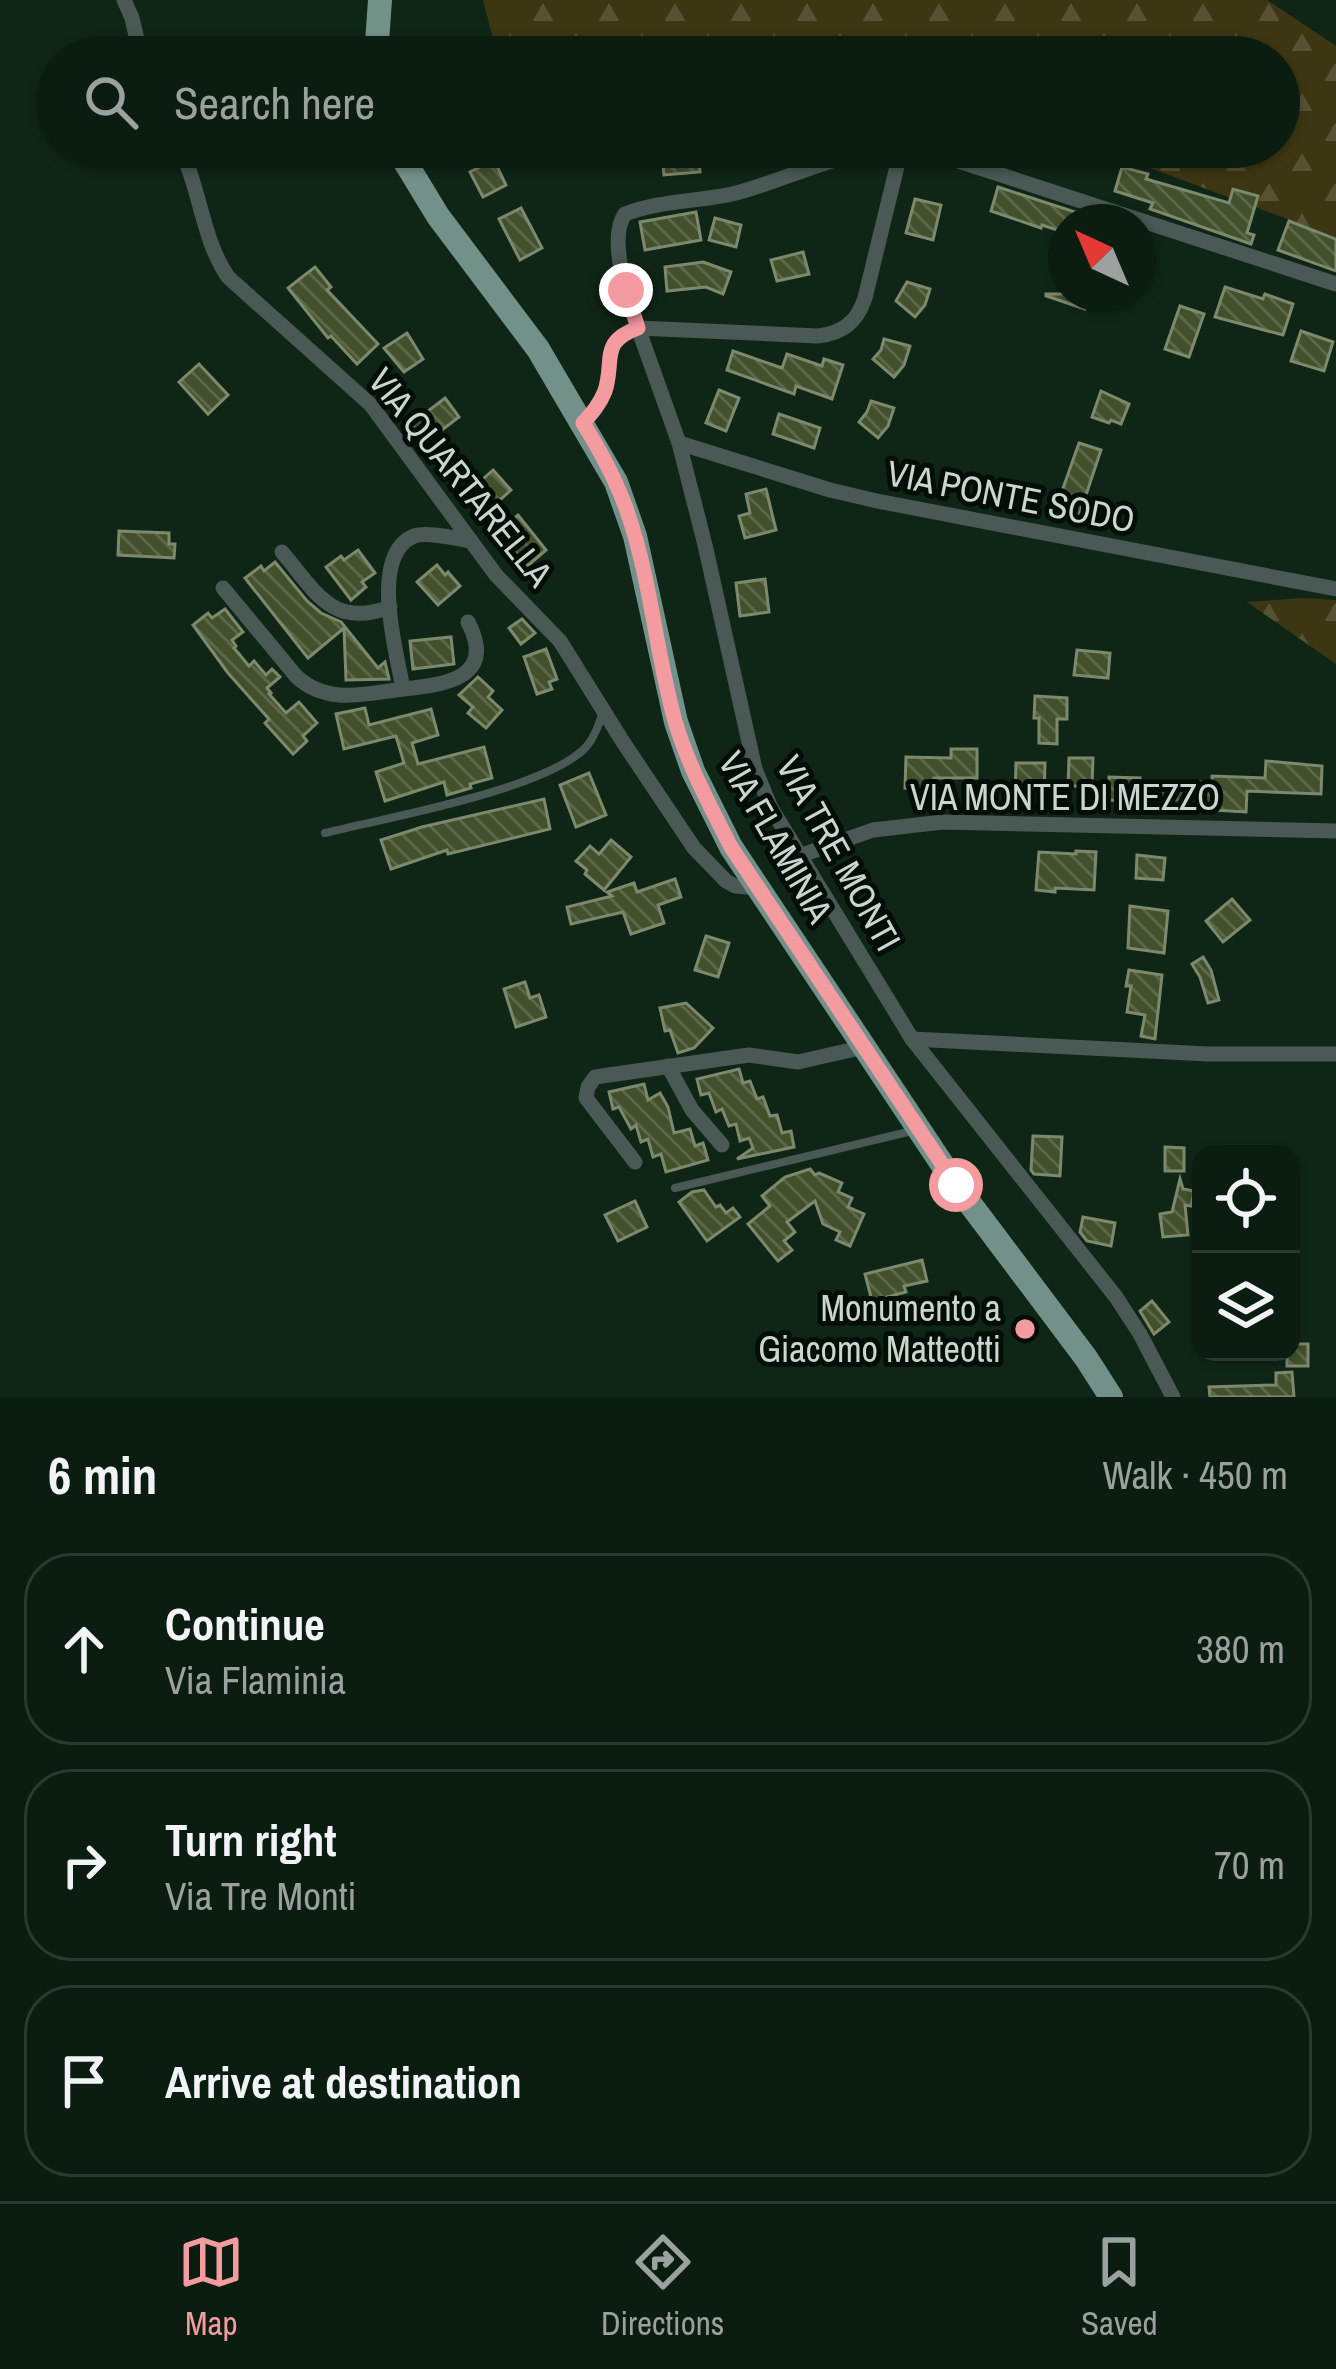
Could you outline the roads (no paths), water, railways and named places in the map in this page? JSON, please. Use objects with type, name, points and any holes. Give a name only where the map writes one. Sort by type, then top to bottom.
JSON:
[{"type":"main road","points":[[377,36],[380,0]]},
{"type":"main road","name":"VIA FLAMINIA","points":[[408,168],[424,197],[529,336],[605,460],[628,512],[676,722],[693,771],[731,847],[979,1217],[1111,1397]]},
{"type":"street","points":[[124,0],[136,36]]},
{"type":"street","name":"VIA QUARTARELLA","points":[[188,168],[214,253],[228,277],[371,405],[508,588],[555,634],[704,860],[730,884],[758,888]]},
{"type":"street","name":"VIA TRE MONTI","points":[[815,168],[732,194],[634,211],[622,217],[618,228],[622,277],[680,443],[755,769],[771,808],[912,1040],[1116,1297],[1173,1397]]},
{"type":"street","points":[[583,423],[603,396],[614,343],[638,328],[818,336],[844,329],[859,315],[865,298],[897,168]]},
{"type":"street","points":[[980,168],[1336,284]]},
{"type":"street","name":"VIA PONTE SODO","points":[[680,443],[877,501],[1336,589]]},
{"type":"street","points":[[403,689],[389,607],[389,569],[410,538],[471,541]]},
{"type":"street","points":[[282,552],[334,609],[357,615],[389,607]]},
{"type":"street","points":[[224,588],[296,676],[310,688],[336,696],[444,684],[468,671],[477,652],[468,622]]},
{"type":"street","name":"VIA MONTE DI MEZZO","points":[[799,856],[873,830],[943,822],[1336,831]]},
{"type":"street","points":[[912,1040],[1208,1054],[1336,1054]]},
{"type":"street","points":[[635,1162],[586,1098],[587,1087],[596,1077],[749,1055],[798,1062],[864,1048]]},
{"type":"street","points":[[668,1066],[692,1110],[722,1145]]},
{"type":"lane","points":[[325,833],[524,782],[584,750],[604,711]]},
{"type":"lane","points":[[675,1188],[919,1129]]},
{"type":"place","name":"Monumento a Giacomo Matteotti","points":[[1025,1329]]}]
